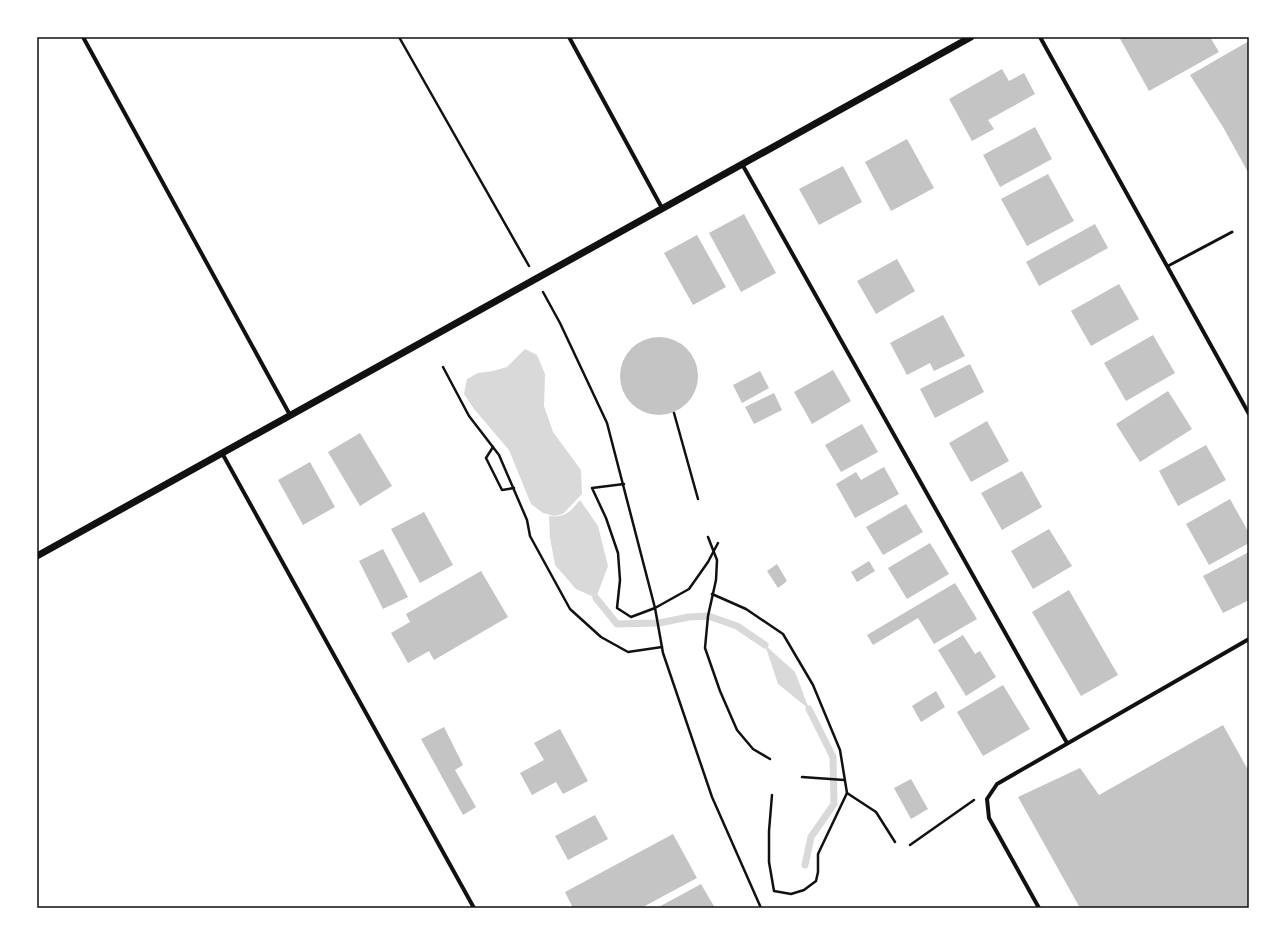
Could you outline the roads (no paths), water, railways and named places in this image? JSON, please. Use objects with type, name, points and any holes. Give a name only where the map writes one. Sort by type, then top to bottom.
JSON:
[{"type":"street","points":[[83,37],[290,416]]},
{"type":"street","points":[[568,37],[662,208]]},
{"type":"street","points":[[37,556],[970,37]]},
{"type":"street","points":[[1040,37],[1249,414]]},
{"type":"street","points":[[742,164],[1067,743]]},
{"type":"street","points":[[222,453],[474,908]]},
{"type":"street","points":[[1039,908],[989,818],[987,799],[997,784],[1249,639]]},
{"type":"lane","points":[[1168,266],[1232,232]]},
{"type":"waterway","points":[[596,598],[617,624],[659,623],[689,617],[708,616],[737,626],[765,645]]},
{"type":"waterway","points":[[805,865],[811,837],[834,804],[833,757],[809,709]]}]
